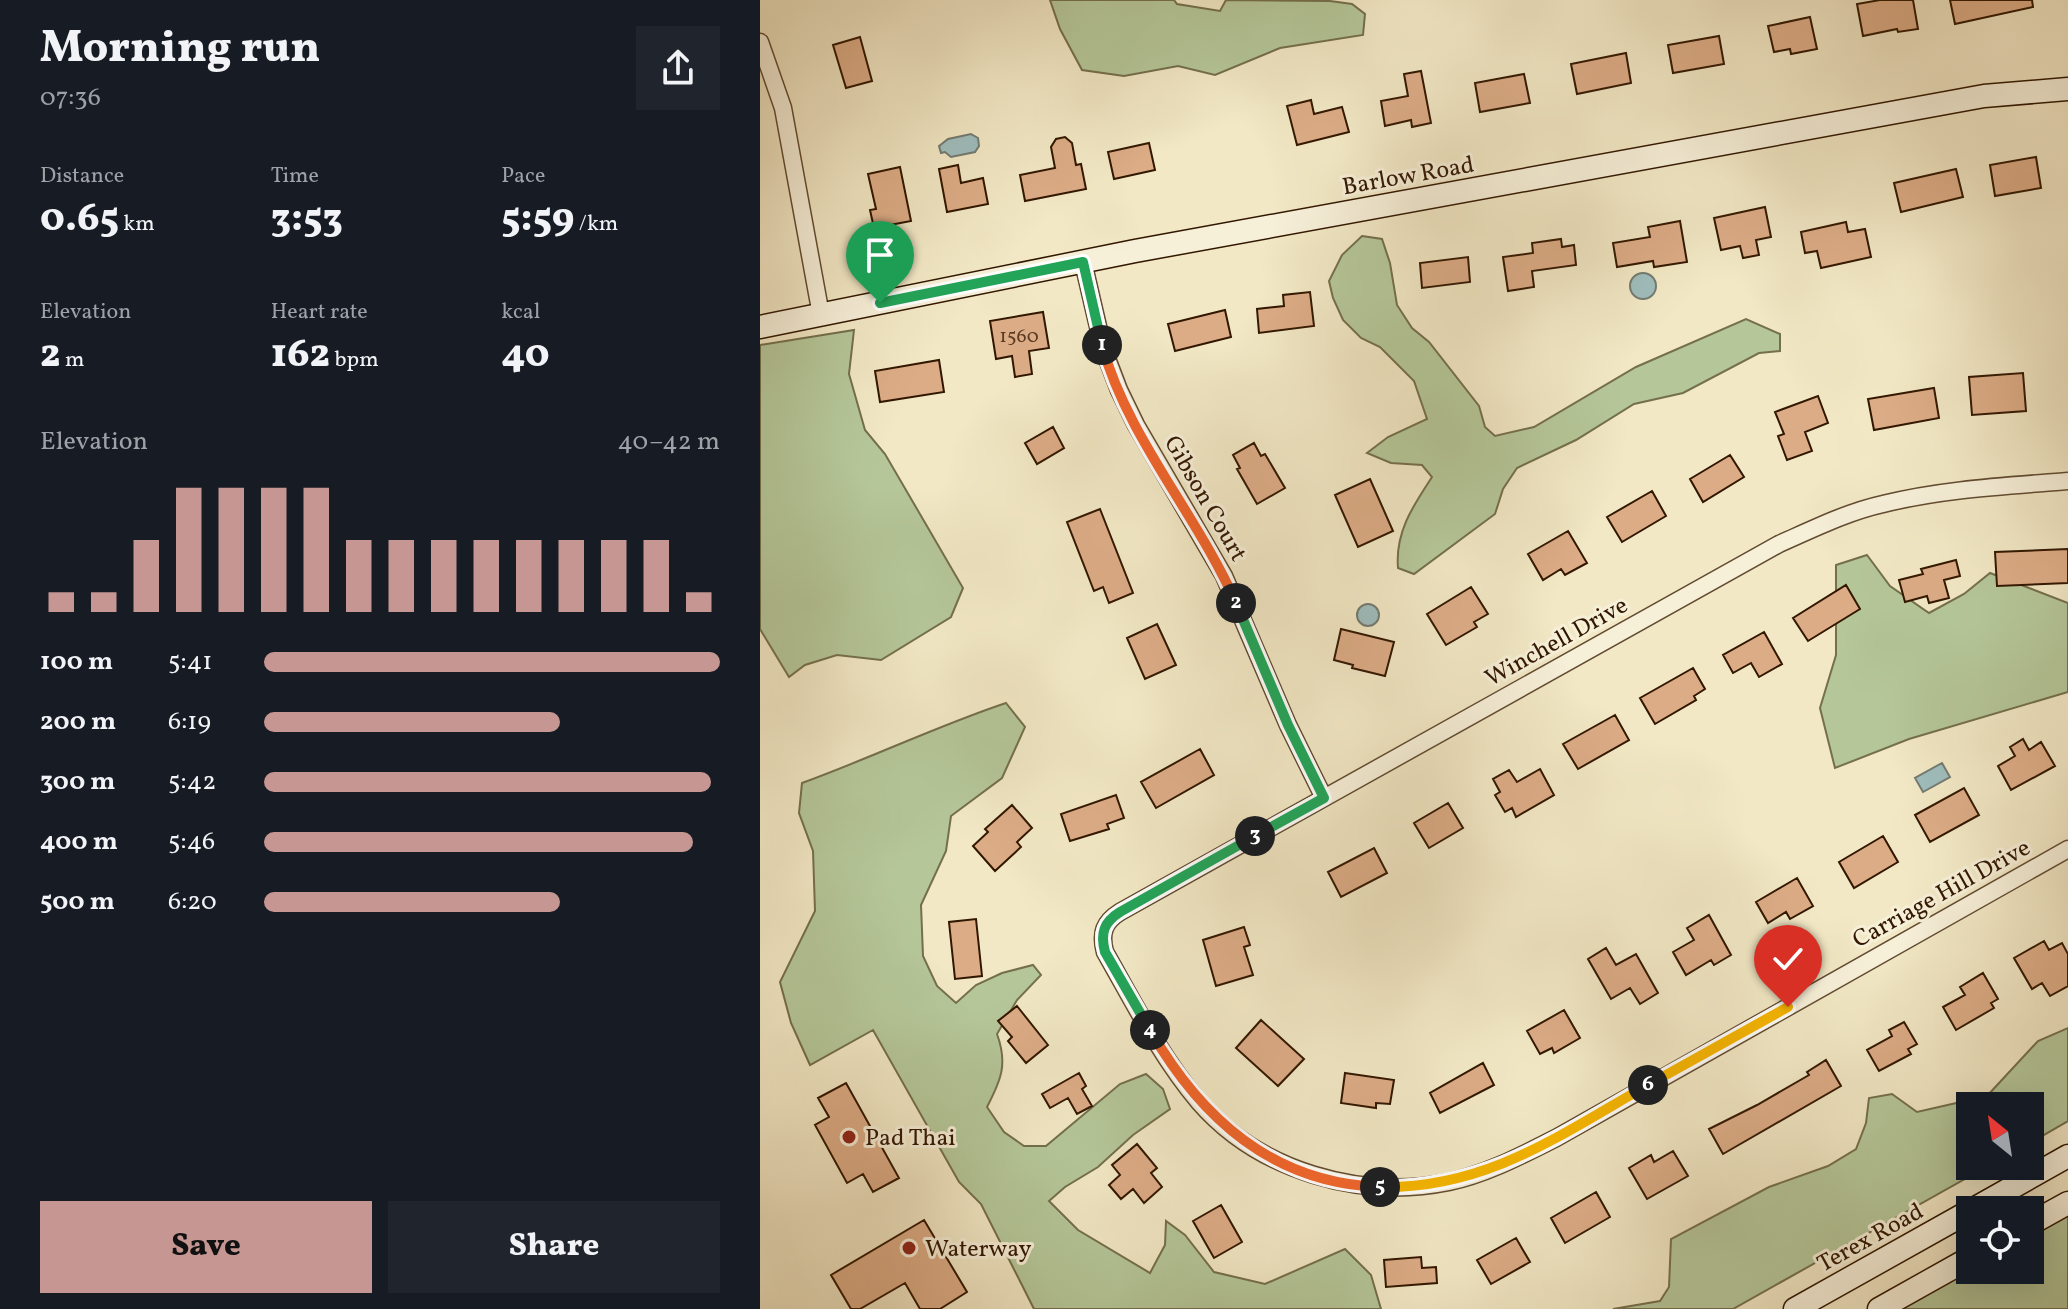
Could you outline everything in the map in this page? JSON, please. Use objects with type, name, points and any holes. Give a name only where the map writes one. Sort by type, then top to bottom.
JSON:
[{"type":"street","points":[[760,42],[783,108],[821,315]]},
{"type":"street","name":"Barlow Road","points":[[760,327],[1083,262],[1984,96],[2068,89]]},
{"type":"street","name":"Gibson Court","points":[[1083,262],[1103,348],[1119,390],[1136,425],[1224,576],[1288,725],[1324,798]]},
{"type":"street","name":"Winchell Drive","points":[[1103,932],[1111,918],[1120,912],[1779,544],[1841,517],[1883,504],[2068,481]]},
{"type":"street","name":"Carriage Hill Drive","points":[[1103,932],[1105,952],[1162,1050],[1216,1119],[1242,1140],[1281,1162],[1315,1176],[1351,1186],[1411,1187],[1450,1182],[1485,1171],[1556,1138],[2068,849]]},
{"type":"street","name":"Terex Road","points":[[1996,1196],[2068,1156]]},
{"type":"street","points":[[2044,1216],[2068,1203]]},
{"type":"street","name":"Terex Road","points":[[1795,1309],[1956,1218]]},
{"type":"street","points":[[1879,1309],[1956,1266]]},
{"type":"green space","points":[[1050,0],[1174,0],[1177,4],[1220,11],[1226,0],[1330,1],[1352,4],[1365,14],[1363,35],[1280,48],[1215,75],[1178,66],[1124,76],[1082,70],[1060,29]]},
{"type":"green space","points":[[1362,236],[1382,239],[1390,263],[1397,305],[1412,328],[1429,342],[1479,406],[1485,427],[1495,436],[1534,427],[1636,367],[1746,319],[1780,334],[1780,351],[1759,353],[1683,393],[1634,404],[1576,440],[1517,468],[1503,489],[1495,514],[1414,574],[1398,568],[1399,543],[1412,509],[1432,477],[1422,465],[1391,463],[1367,453],[1388,437],[1427,419],[1414,381],[1380,347],[1361,338],[1343,320],[1329,281],[1342,255]]},
{"type":"green space","points":[[854,330],[849,374],[865,430],[885,454],[963,588],[951,617],[881,660],[837,655],[805,665],[789,677],[760,629],[760,345]]},
{"type":"green space","points":[[1867,555],[1890,586],[1929,613],[1964,594],[1990,573],[2068,603],[2068,692],[1909,739],[1835,768],[1820,708],[1836,655],[1836,565]]},
{"type":"green space","points":[[1006,703],[1025,727],[1002,778],[951,816],[946,851],[921,905],[923,956],[937,986],[956,1003],[976,985],[1002,973],[1033,965],[1041,975],[1017,1000],[997,1034],[1002,1054],[1001,1072],[987,1107],[1004,1132],[1024,1146],[1046,1146],[1120,1084],[1146,1074],[1163,1089],[1170,1109],[1133,1135],[1098,1167],[1049,1201],[1078,1230],[1150,1273],[1165,1245],[1166,1221],[1185,1235],[1214,1272],[1265,1284],[1345,1249],[1371,1275],[1381,1309],[1034,1309],[981,1204],[959,1182],[873,1030],[810,1065],[791,1023],[780,982],[815,911],[813,851],[799,813],[802,783]]},
{"type":"green space","points":[[2068,1028],[2068,1121],[2044,1135],[2044,1092],[1991,1092],[2038,1041]]},
{"type":"green space","points":[[1892,1094],[1917,1112],[1956,1103],[1956,1180],[1963,1180],[1733,1309],[1613,1309],[1660,1301],[1669,1287],[1671,1239],[1769,1187],[1828,1166],[1856,1149],[1866,1123],[1869,1098]]},
{"type":"green space","points":[[2068,1212],[2068,1309],[1896,1309],[1956,1277],[1956,1284],[2044,1284],[2044,1226]]},
{"type":"water","points":[[971,134],[978,138],[979,146],[975,152],[951,157],[945,152],[941,153],[939,146],[948,139]]},
{"type":"water","points":[[1643,273],[1652,277],[1656,286],[1652,295],[1643,299],[1634,295],[1630,286],[1634,277]]},
{"type":"water","points":[[1368,604],[1376,607],[1379,615],[1376,623],[1368,626],[1360,623],[1357,615],[1360,607]]},
{"type":"water","points":[[1942,763],[1950,777],[1923,792],[1915,778]]},
{"type":"building","points":[[1913,0],[1918,29],[1898,32],[1897,29],[1863,36],[1857,4]]},
{"type":"building","points":[[1950,0],[2032,0],[2033,7],[1955,24]]},
{"type":"building","points":[[1810,17],[1817,49],[1791,54],[1790,49],[1774,52],[1768,26]]},
{"type":"building","points":[[1719,36],[1724,64],[1673,73],[1668,45]]},
{"type":"building","points":[[860,37],[872,81],[846,88],[833,45]]},
{"type":"building","points":[[1626,53],[1631,83],[1577,94],[1571,64]]},
{"type":"building","points":[[1421,71],[1431,123],[1412,127],[1411,120],[1385,126],[1381,101],[1408,96],[1404,74]]},
{"type":"building","points":[[1524,74],[1530,103],[1480,112],[1475,83]]},
{"type":"building","points":[[1311,100],[1314,114],[1342,107],[1349,132],[1297,145],[1287,106]]},
{"type":"building","points":[[1065,137],[1072,143],[1076,165],[1081,164],[1086,189],[1025,201],[1020,175],[1055,168],[1051,147],[1056,139]]},
{"type":"building","points":[[1149,143],[1155,170],[1114,179],[1108,152]]},
{"type":"building","points":[[2036,157],[2041,188],[1995,196],[1990,165]]},
{"type":"building","points":[[958,165],[961,183],[983,178],[988,204],[947,212],[939,169]]},
{"type":"building","points":[[900,167],[911,221],[874,228],[870,210],[876,209],[868,174]]},
{"type":"building","points":[[1956,169],[1963,197],[1901,212],[1894,183]]},
{"type":"building","points":[[1765,207],[1771,237],[1756,240],[1759,255],[1743,258],[1740,246],[1721,250],[1714,218]]},
{"type":"building","points":[[1680,221],[1687,262],[1654,267],[1653,261],[1617,267],[1613,243],[1650,237],[1648,227]]},
{"type":"building","points":[[1846,222],[1848,232],[1865,229],[1871,257],[1821,268],[1817,251],[1805,253],[1801,232]]},
{"type":"building","points":[[1561,239],[1562,247],[1574,245],[1576,265],[1532,271],[1534,287],[1508,291],[1503,257],[1533,253],[1532,243]]},
{"type":"building","points":[[1468,257],[1470,282],[1422,288],[1420,263]]},
{"type":"building","points":[[1310,292],[1314,326],[1259,333],[1257,309],[1284,306],[1283,295]]},
{"type":"building","points":[[1225,310],[1231,337],[1175,351],[1168,324]]},
{"type":"building","points":[[1043,312],[1049,348],[1029,351],[1032,374],[1015,377],[1012,356],[996,359],[990,321]]},
{"type":"building","points":[[939,360],[944,392],[880,402],[875,371]]},
{"type":"building","points":[[2023,373],[2026,411],[1972,415],[1969,377]]},
{"type":"building","points":[[1934,388],[1939,418],[1874,430],[1868,399]]},
{"type":"building","points":[[1818,396],[1828,423],[1805,432],[1812,451],[1787,460],[1778,436],[1784,434],[1775,412]]},
{"type":"building","points":[[1053,427],[1064,448],[1037,464],[1025,443]]},
{"type":"building","points":[[1254,443],[1261,456],[1265,454],[1285,488],[1257,504],[1237,469],[1240,468],[1233,455]]},
{"type":"building","points":[[1730,455],[1744,477],[1703,502],[1690,479]]},
{"type":"building","points":[[1370,479],[1393,531],[1358,547],[1335,495]]},
{"type":"building","points":[[1652,491],[1666,516],[1622,542],[1607,517]]},
{"type":"building","points":[[1100,509],[1133,593],[1109,603],[1103,587],[1094,591],[1067,522]]},
{"type":"building","points":[[1568,531],[1587,563],[1565,575],[1561,569],[1543,580],[1528,554]]},
{"type":"building","points":[[2068,549],[2068,583],[1997,586],[1995,552]]},
{"type":"building","points":[[1956,560],[1960,576],[1944,580],[1949,598],[1929,603],[1927,596],[1905,602],[1899,580],[1923,574],[1921,569]]},
{"type":"building","points":[[1846,585],[1860,609],[1808,641],[1793,618]]},
{"type":"building","points":[[1471,587],[1488,614],[1474,622],[1477,627],[1446,645],[1427,614]]},
{"type":"building","points":[[1157,624],[1176,665],[1145,679],[1127,638]]},
{"type":"building","points":[[1341,629],[1394,642],[1385,676],[1334,660]]},
{"type":"building","points":[[1764,632],[1782,664],[1759,677],[1751,663],[1733,673],[1723,655]]},
{"type":"building","points":[[1693,668],[1705,689],[1694,696],[1696,700],[1655,724],[1640,698]]},
{"type":"building","points":[[1615,715],[1629,740],[1578,769],[1563,744]]},
{"type":"building","points":[[2023,739],[2029,750],[2041,742],[2055,766],[2011,790],[1998,766],[2015,756],[2010,747]]},
{"type":"building","points":[[1200,749],[1214,775],[1156,808],[1141,782]]},
{"type":"building","points":[[1540,769],[1554,795],[1516,817],[1512,808],[1505,812],[1495,795],[1500,792],[1493,779],[1509,770],[1517,782]]},
{"type":"building","points":[[1964,788],[1979,815],[1930,842],[1915,815]]},
{"type":"building","points":[[1116,795],[1124,818],[1107,824],[1109,829],[1070,841],[1061,814]]},
{"type":"building","points":[[1448,803],[1463,828],[1429,848],[1414,823]]},
{"type":"building","points":[[1012,805],[1032,828],[1017,842],[1021,847],[995,871],[973,846],[988,832],[985,829]]},
{"type":"building","points":[[1883,836],[1898,862],[1854,888],[1839,862]]},
{"type":"building","points":[[1374,848],[1387,873],[1341,897],[1328,872]]},
{"type":"building","points":[[1797,878],[1813,906],[1790,919],[1786,912],[1768,923],[1756,902]]},
{"type":"building","points":[[1709,915],[1731,955],[1714,965],[1711,960],[1686,975],[1673,952],[1694,940],[1687,928]]},
{"type":"building","points":[[976,919],[982,976],[955,979],[949,922]]},
{"type":"building","points":[[1244,927],[1250,945],[1244,947],[1253,975],[1216,986],[1203,940]]},
{"type":"building","points":[[2044,941],[2049,950],[2062,943],[2068,954],[2068,986],[2050,996],[2042,983],[2032,989],[2014,958]]},
{"type":"building","points":[[1606,948],[1616,965],[1636,954],[1658,993],[1640,1004],[1630,988],[1611,999],[1588,959]]},
{"type":"building","points":[[1983,973],[1998,999],[1991,1003],[1994,1008],[1956,1030],[1943,1007],[1965,995],[1960,987]]},
{"type":"building","points":[[1017,1006],[1048,1045],[1026,1063],[1008,1041],[1012,1037],[998,1021]]},
{"type":"building","points":[[1564,1010],[1580,1038],[1554,1053],[1552,1048],[1540,1054],[1527,1031]]},
{"type":"building","points":[[1261,1020],[1304,1059],[1278,1086],[1236,1048]]},
{"type":"building","points":[[1904,1022],[1917,1044],[1908,1049],[1911,1054],[1879,1071],[1867,1050],[1892,1036],[1889,1030]]},
{"type":"building","points":[[1826,1060],[1841,1086],[1723,1154],[1709,1129],[1809,1075],[1807,1072]]},
{"type":"building","points":[[1483,1063],[1494,1085],[1440,1113],[1430,1093]]},
{"type":"building","points":[[1079,1073],[1086,1086],[1082,1089],[1092,1106],[1077,1114],[1068,1098],[1050,1108],[1042,1094]]},
{"type":"building","points":[[1345,1073],[1394,1080],[1390,1104],[1376,1103],[1376,1108],[1341,1103]]},
{"type":"building","name":"Pad Thai","points":[[846,1083],[899,1178],[873,1192],[863,1174],[847,1183],[815,1125],[829,1117],[818,1098]]},
{"type":"building","points":[[1137,1144],[1157,1168],[1151,1173],[1162,1187],[1144,1203],[1133,1189],[1121,1199],[1109,1185],[1120,1175],[1112,1165]]},
{"type":"building","points":[[1673,1151],[1688,1176],[1647,1199],[1629,1168],[1651,1155],[1654,1162]]},
{"type":"building","points":[[1596,1192],[1610,1217],[1565,1243],[1551,1218]]},
{"type":"building","points":[[1221,1205],[1242,1242],[1214,1258],[1193,1221]]},
{"type":"building","name":"Waterway","points":[[924,1220],[967,1292],[940,1309],[920,1309],[905,1283],[860,1309],[851,1309],[831,1275]]},
{"type":"building","points":[[1516,1238],[1530,1262],[1491,1284],[1477,1260]]},
{"type":"building","points":[[1421,1257],[1422,1268],[1436,1267],[1437,1283],[1386,1287],[1384,1260]]},
{"type":"place","name":"Pad Thai","points":[[849,1137]]},
{"type":"place","name":"Waterway","points":[[909,1248]]},
{"type":"route","points":[[880,303],[1083,262],[1109,369],[1136,425],[1224,576],[1268,681],[1324,798],[1120,912],[1111,918],[1103,932],[1105,952],[1178,1074],[1216,1119],[1242,1140],[1281,1162],[1351,1186],[1411,1187],[1450,1182],[1509,1162],[1556,1138],[1788,1007]]}]
